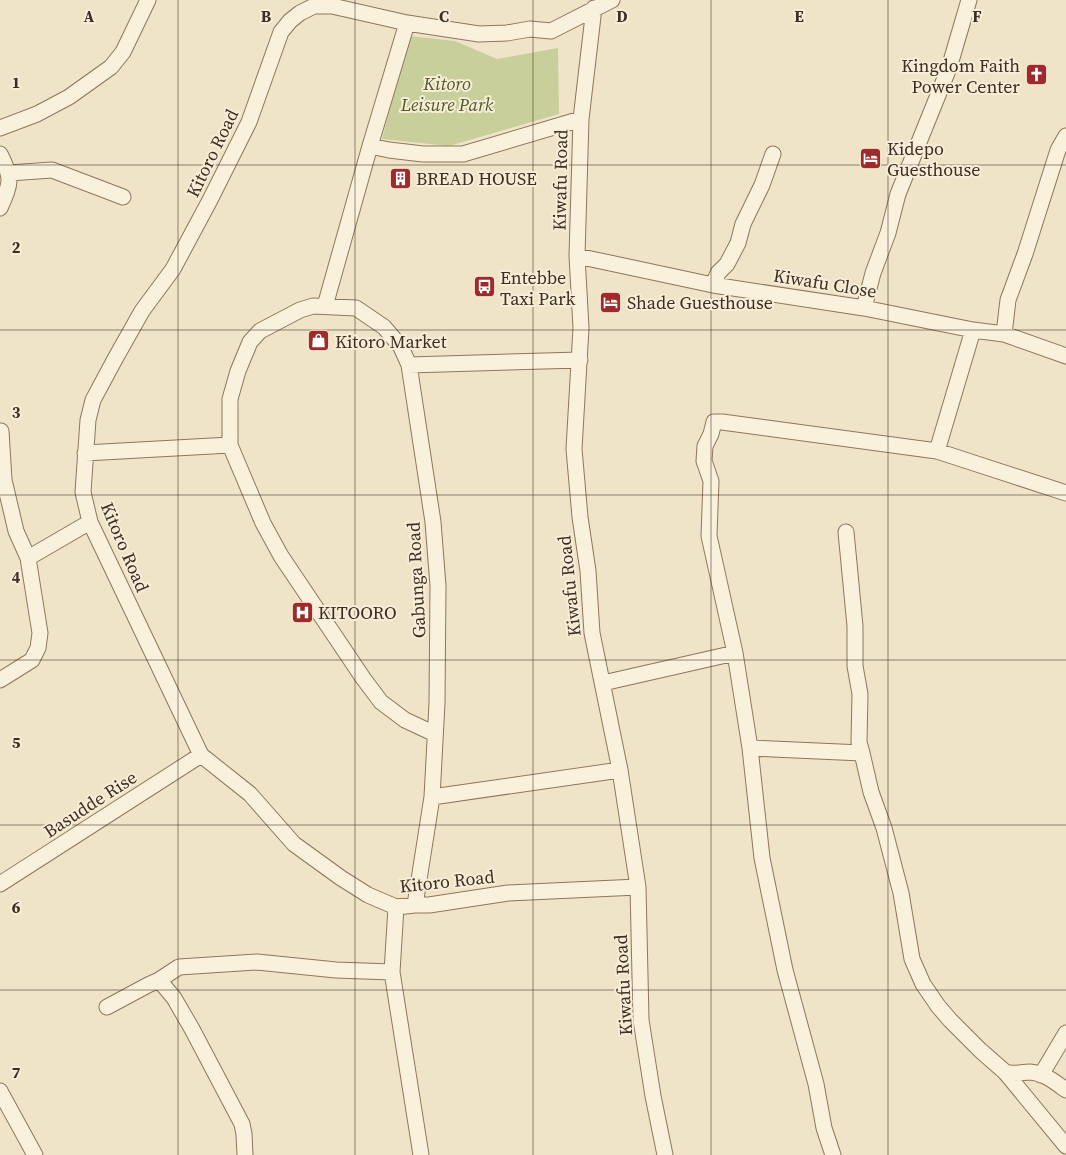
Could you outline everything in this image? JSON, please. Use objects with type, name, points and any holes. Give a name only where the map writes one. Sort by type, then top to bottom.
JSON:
[{"type":"street","points":[[0,128],[37,114],[69,97],[111,67],[123,52],[148,0]]},
{"type":"street","name":"Kitoro Road","points":[[610,0],[551,31],[530,29],[507,33],[479,34],[407,23],[332,6],[314,6],[290,21],[281,32],[249,122],[210,200],[173,269],[128,335],[94,400],[88,420],[83,492],[90,522],[201,755],[250,794],[294,844],[341,878],[368,895],[396,907],[415,904],[429,905],[508,893],[638,888]]},
{"type":"street","points":[[864,308],[872,273],[888,233],[898,194],[949,68],[969,0]]},
{"type":"street","name":"Kiwafu Road","points":[[594,8],[581,119],[577,256],[581,328],[574,449],[580,518],[588,571],[592,633],[620,770],[638,888],[641,1020],[665,1155]]},
{"type":"street","points":[[407,23],[325,306],[313,306],[300,310],[260,331],[250,342],[238,371],[230,399],[230,445],[248,489],[281,556],[362,678],[381,702],[405,720],[435,734]]},
{"type":"street","points":[[370,146],[423,154],[463,154],[581,119]]},
{"type":"street","points":[[1004,334],[1008,300],[1025,254],[1058,150],[1066,136]]},
{"type":"street","points":[[0,154],[9,173],[10,183],[0,208]]},
{"type":"street","points":[[713,285],[718,273],[726,264],[738,243],[743,224],[762,185],[773,154]]},
{"type":"street","points":[[9,173],[52,170],[123,197]]},
{"type":"street","name":"Kiwafu Close","points":[[577,256],[713,285],[864,308],[972,330],[1004,334],[1066,356]]},
{"type":"street","name":"Gabunga Road","points":[[325,306],[356,308],[384,327],[401,347],[409,365],[432,522],[438,586],[438,653],[432,797],[415,904]]},
{"type":"street","points":[[937,451],[972,330]]},
{"type":"street","points":[[409,365],[580,360]]},
{"type":"street","points":[[833,1155],[824,1128],[816,1084],[785,970],[764,867],[750,748],[735,653],[709,536],[711,481],[704,461],[705,446],[714,422],[722,422],[937,451],[1066,493]]},
{"type":"street","points":[[0,680],[32,660],[38,648],[40,633],[28,558],[16,531],[4,480],[1,431]]},
{"type":"street","points":[[85,453],[230,445]]},
{"type":"street","points":[[28,558],[90,522]]},
{"type":"street","points":[[846,532],[855,626],[855,666],[860,694],[859,742],[871,792],[884,828],[901,893],[912,959],[924,984],[938,1006],[980,1050],[1006,1072],[1066,1146]]},
{"type":"street","points":[[603,682],[735,653]]},
{"type":"street","points":[[750,748],[862,753]]},
{"type":"street","name":"Basudde Rise","points":[[0,884],[201,755]]},
{"type":"street","points":[[432,797],[620,770]]},
{"type":"street","points":[[396,907],[392,972],[420,1155]]},
{"type":"street","points":[[107,1007],[179,968],[258,962],[336,970],[392,972]]},
{"type":"street","points":[[159,980],[174,998],[192,1029],[242,1124],[245,1155]]},
{"type":"street","points":[[1041,1075],[1066,1033]]},
{"type":"street","points":[[1006,1072],[1012,1074],[1029,1072],[1041,1075],[1066,1090]]},
{"type":"street","points":[[0,1091],[35,1155]]},
{"type":"green space","name":"Kitoro Leisure Park","points":[[409,36],[455,41],[497,59],[558,48],[559,114],[449,146],[382,139]]},
{"type":"place","name":"Kingdom Faith Power Center","points":[[1036,75]]},
{"type":"place","name":"Kidepo Guesthouse","points":[[871,158]]},
{"type":"place","name":"BREAD HOUSE","points":[[400,178]]},
{"type":"place","name":"Entebbe Taxi Park","points":[[484,287]]},
{"type":"place","name":"Shade Guesthouse","points":[[611,302]]},
{"type":"place","name":"Kitoro Market","points":[[319,341]]},
{"type":"place","name":"KITOORO","points":[[302,612]]}]
